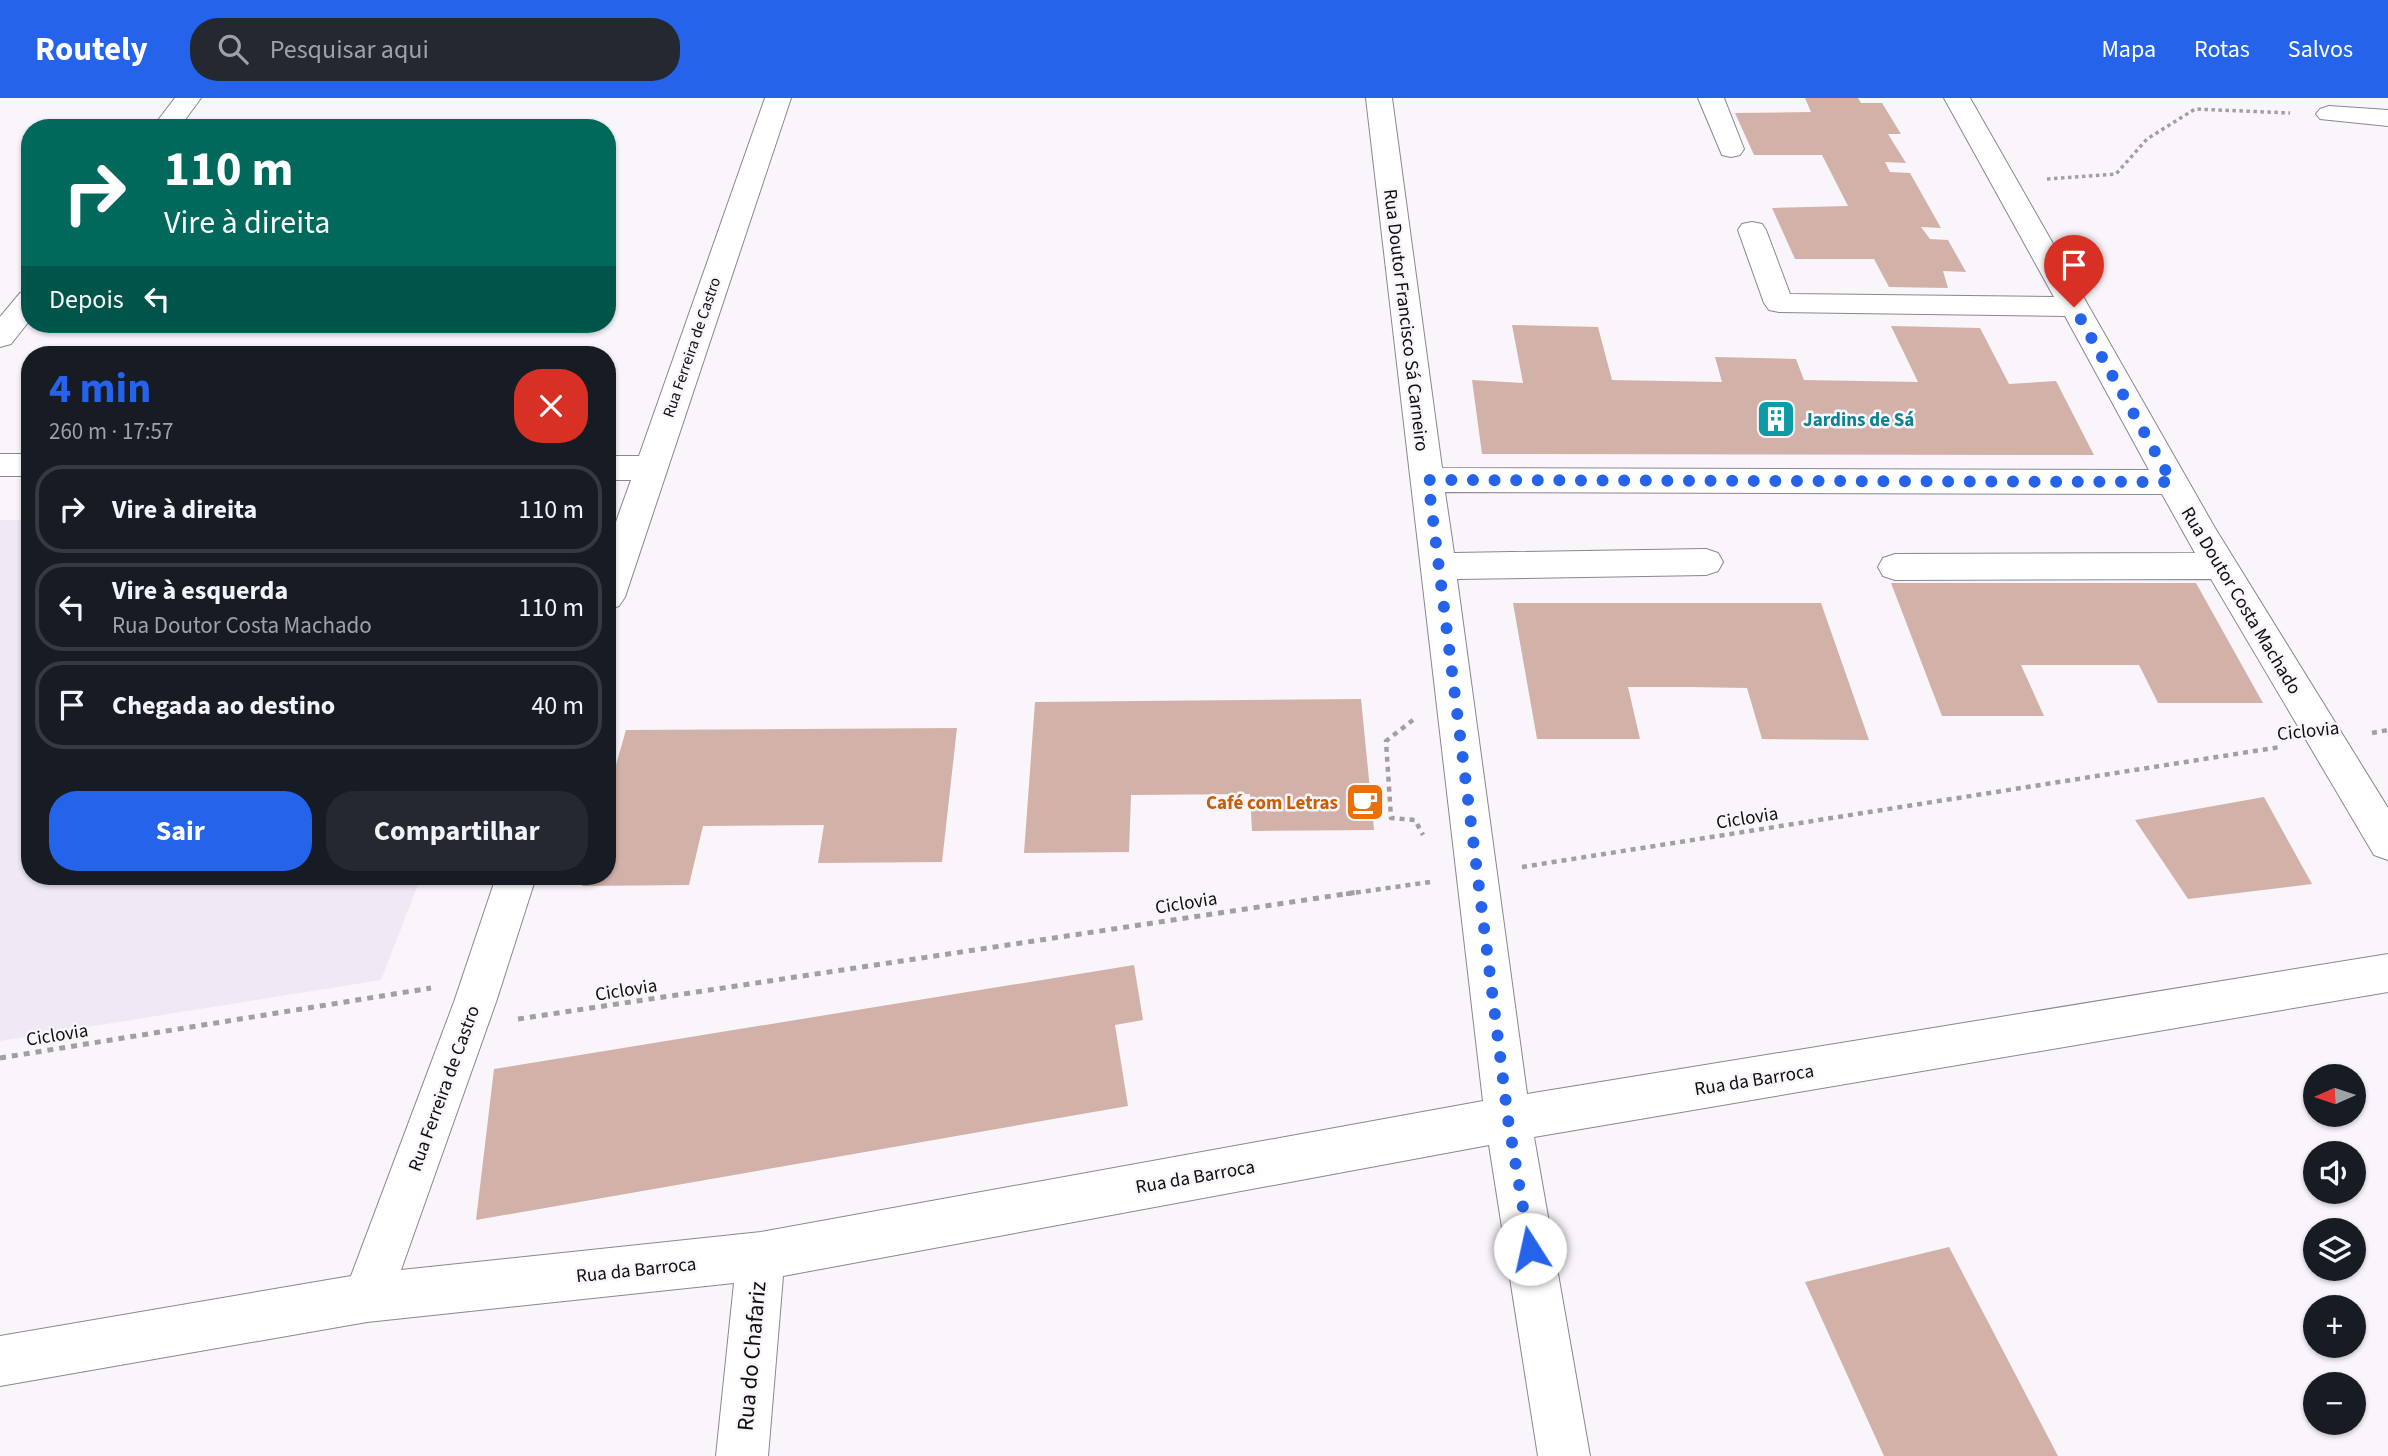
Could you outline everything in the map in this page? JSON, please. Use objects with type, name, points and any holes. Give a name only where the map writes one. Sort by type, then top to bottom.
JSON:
[{"type":"street","points":[[172,119],[188,98]]},
{"type":"street","name":"Rua Ferreira de Castro","points":[[616,570],[778,98]]},
{"type":"street","name":"Rua Doutor Francisco Sá Carneiro","points":[[1379,98],[1508,1119],[1564,1456]]},
{"type":"street","points":[[1711,98],[1731,149]]},
{"type":"street","name":"Rua Doutor Costa Machado","points":[[1957,98],[2172,482],[2388,843]]},
{"type":"street","points":[[2329,114],[2388,118]]},
{"type":"street","points":[[1752,230],[1779,303],[2074,307]]},
{"type":"street","points":[[0,337],[21,311]]},
{"type":"street","points":[[0,465],[21,465]]},
{"type":"street","points":[[616,468],[650,468]]},
{"type":"street","points":[[1428,480],[2172,482]]},
{"type":"street","points":[[1439,566],[1706,562]]},
{"type":"street","points":[[1895,567],[2221,566]]},
{"type":"street","name":"Rua Ferreira de Castro","points":[[367,1298],[475,1002],[513,885]]},
{"type":"street","name":"Rua da Barroca","points":[[0,1361],[367,1298],[761,1256],[1508,1119],[2388,974]]},
{"type":"street","name":"Rua do Chafariz","points":[[742,1456],[761,1256]]},
{"type":"path","points":[[2002,178],[2065,180],[2116,174],[2147,139],[2195,109],[2329,114]]},
{"type":"path","name":"Ciclovia","points":[[0,1058],[453,985],[498,1021],[536,1017],[1213,912],[1478,874],[2277,747],[2327,743],[2388,730]]},
{"type":"shaded area","points":[[0,520],[21,520],[21,885],[418,885],[381,980],[0,1041]]},
{"type":"building","points":[[1805,98],[1858,98],[1861,103],[1882,103],[1901,134],[1888,134],[1906,163],[1885,162],[1890,172],[1910,173],[1941,228],[1921,227],[1930,239],[1948,240],[1966,272],[1943,271],[1948,288],[1889,287],[1874,259],[1795,259],[1772,208],[1848,206],[1822,155],[1754,155],[1735,113],[1811,112]]},
{"type":"building","name":"Jardins de Sá","points":[[1512,325],[1598,327],[1612,380],[1722,382],[1715,357],[1796,359],[1804,380],[1918,382],[1891,326],[1980,328],[2009,384],[2056,381],[2094,455],[1482,454],[1472,380],[1523,383]]},
{"type":"building","points":[[1891,583],[2196,583],[2263,703],[2158,703],[2139,665],[2021,665],[2044,716],[1942,716]]},
{"type":"building","points":[[1513,603],[1821,603],[1869,740],[1762,739],[1747,688],[1690,687],[1628,687],[1640,739],[1537,739]]},
{"type":"building","points":[[1361,699],[1374,830],[1252,831],[1250,794],[1131,795],[1129,852],[1024,853],[1035,702]]},
{"type":"building","points":[[957,728],[942,862],[818,863],[824,825],[703,826],[689,885],[582,886],[616,885],[616,765],[626,730]]},
{"type":"building","points":[[2264,797],[2312,884],[2188,899],[2135,820]]},
{"type":"building","points":[[1134,965],[1143,1020],[1115,1025],[1128,1106],[476,1220],[494,1069]]},
{"type":"building","points":[[1949,1247],[2058,1456],[1884,1456],[1805,1282]]},
{"type":"place","name":"Jardins de Sá","points":[[1776,419]]},
{"type":"place","name":"Café com Letras","points":[[1365,802]]},
{"type":"route","points":[[1530,1249],[1508,1119],[1428,480],[2172,482],[2074,307]]}]
